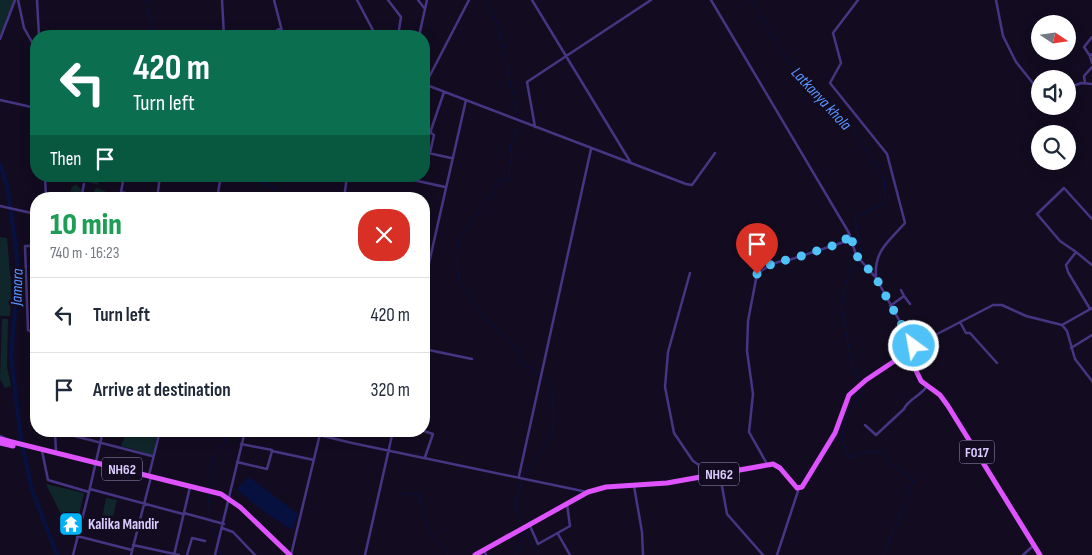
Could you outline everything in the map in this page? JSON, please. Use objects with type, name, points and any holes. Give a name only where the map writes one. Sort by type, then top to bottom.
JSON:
[{"type":"main road","points":[[767,464],[773,464],[780,468],[800,488],[804,486],[835,432],[846,399],[866,380],[904,357]]},
{"type":"main road","name":"F017","points":[[904,357],[914,364],[922,382],[940,395],[1040,555]]},
{"type":"main road","name":"NH62","points":[[0,438],[17,445]]},
{"type":"main road","name":"NH62","points":[[0,443],[17,445],[211,491],[229,498],[290,555]]},
{"type":"main road","name":"NH62","points":[[477,555],[485,553],[526,526],[588,492],[606,487],[634,486],[703,477],[767,464]]},
{"type":"street","points":[[0,39],[17,0]]},
{"type":"street","points":[[17,0],[24,28],[30,38]]},
{"type":"street","points":[[37,0],[39,30]]},
{"type":"street","points":[[222,0],[224,30]]},
{"type":"street","points":[[274,0],[282,30]]},
{"type":"street","points":[[357,0],[373,30]]},
{"type":"street","points":[[388,0],[401,17],[399,30]]},
{"type":"street","points":[[418,0],[425,9]]},
{"type":"street","points":[[420,30],[427,0]]},
{"type":"street","points":[[430,74],[469,0]]},
{"type":"street","points":[[532,0],[631,164]]},
{"type":"street","points":[[535,127],[526,84],[651,0]]},
{"type":"street","points":[[710,0],[850,233],[856,255],[876,278],[911,342],[914,364]]},
{"type":"street","points":[[858,0],[833,33],[841,63],[830,84],[887,154],[906,223],[880,252],[874,262],[876,278]]},
{"type":"street","points":[[996,0],[1003,36],[1016,62],[1031,81]]},
{"type":"street","points":[[1092,37],[1084,47],[1091,55],[1092,63]]},
{"type":"street","points":[[1085,83],[1084,76],[1092,67]]},
{"type":"street","points":[[1076,86],[1085,83],[1092,84]]},
{"type":"street","points":[[430,87],[631,164],[692,185],[715,153]]},
{"type":"street","points":[[444,92],[431,130],[431,133],[434,135],[430,153],[452,158]]},
{"type":"street","points":[[0,100],[30,107]]},
{"type":"street","points":[[430,257],[466,100]]},
{"type":"street","points":[[519,476],[591,149]]},
{"type":"street","points":[[422,182],[445,187]]},
{"type":"street","points":[[82,192],[84,184]]},
{"type":"street","points":[[1092,219],[1064,188],[1037,214],[1060,241],[1092,265]]},
{"type":"street","points":[[0,206],[30,213]]},
{"type":"street","points":[[767,464],[749,432],[753,394],[747,351],[748,321],[757,274],[770,264],[780,260],[789,260],[844,242],[850,233]]},
{"type":"street","points":[[30,246],[25,246],[28,330],[30,331]]},
{"type":"street","points":[[1062,325],[1091,309],[1066,269],[1068,261],[1076,252]]},
{"type":"street","points":[[690,273],[668,352],[665,387],[674,434],[689,456],[699,465],[703,477]]},
{"type":"street","points":[[901,290],[910,304]]},
{"type":"street","points":[[890,306],[904,296]]},
{"type":"street","points":[[904,357],[911,349],[936,333],[993,305],[1002,305],[1026,316],[1062,325],[1067,331],[1075,359],[1092,381]]},
{"type":"street","points":[[960,322],[966,333],[970,333],[997,363]]},
{"type":"street","points":[[1071,348],[1092,335]]},
{"type":"street","points":[[430,350],[472,359]]},
{"type":"street","points":[[865,425],[876,435],[904,409],[906,404],[923,394],[927,386]]},
{"type":"street","points":[[425,457],[434,434],[430,433]]},
{"type":"street","points":[[55,437],[56,454]]},
{"type":"street","points":[[76,437],[152,456]]},
{"type":"street","points":[[73,555],[103,437]]},
{"type":"street","points":[[131,555],[159,437]]},
{"type":"street","points":[[215,555],[224,524],[243,437]]},
{"type":"street","points":[[290,555],[320,437]]},
{"type":"street","points":[[337,437],[389,450],[588,492]]},
{"type":"street","points":[[365,555],[392,437]]},
{"type":"street","points":[[241,444],[314,460]]},
{"type":"street","points":[[42,451],[48,480],[224,524]]},
{"type":"street","points":[[237,462],[267,469],[272,451]]},
{"type":"street","points":[[719,474],[727,514],[763,555]]},
{"type":"street","points":[[174,554],[191,486]]},
{"type":"street","points":[[634,486],[642,532],[642,555]]},
{"type":"street","points":[[776,555],[800,488]]},
{"type":"street","points":[[526,526],[538,544],[558,534],[570,526],[567,504]]},
{"type":"street","points":[[222,528],[233,532],[256,555]]},
{"type":"street","points":[[558,534],[570,555]]},
{"type":"street","points":[[78,536],[132,550]]},
{"type":"street","points":[[187,555],[192,538],[205,541]]},
{"type":"street","points":[[134,545],[180,555]]},
{"type":"street","points":[[1024,555],[1034,546]]},
{"type":"green space","points":[[0,0],[14,0],[0,35]]},
{"type":"green space","points":[[76,184],[81,192],[70,192],[72,187]]},
{"type":"green space","points":[[96,188],[105,192],[94,192]]},
{"type":"green space","points":[[0,237],[7,238],[11,285],[10,316],[0,316]]},
{"type":"green space","points":[[2,319],[8,319],[7,367],[11,386],[5,388],[0,379]]},
{"type":"green space","points":[[125,437],[157,437],[153,455],[121,446]]},
{"type":"green space","points":[[46,484],[84,493],[79,515],[63,518]]},
{"type":"green space","points":[[106,498],[117,500],[113,516],[102,519]]},
{"type":"shaded area","points":[[249,477],[298,514],[292,530],[260,509],[237,489]]},
{"type":"waterway","points":[[146,0],[153,30]]},
{"type":"waterway","points":[[487,0],[499,29],[518,119]]},
{"type":"waterway","name":"Latkanya khola","points":[[750,0],[790,63],[845,118],[884,179],[886,202],[855,218],[861,253],[848,276],[841,306],[852,364],[860,382]]},
{"type":"waterway","points":[[517,123],[518,127],[510,146],[512,157],[509,166],[510,177],[506,182],[500,179],[488,200],[459,238],[457,259],[459,282],[486,320],[517,348],[524,365],[533,369],[537,376]]},
{"type":"waterway","name":"Jamara","points":[[0,164],[7,186],[16,248],[18,276],[11,356],[21,440],[32,490],[57,555]]},
{"type":"waterway","points":[[260,182],[274,187],[276,192]]},
{"type":"waterway","points":[[523,476],[548,441],[554,424],[552,392],[550,386],[542,377]]},
{"type":"waterway","name":"Latkanya khola","points":[[861,386],[863,391],[844,423],[842,431],[842,440],[850,458],[862,453],[881,451],[892,464],[913,480],[883,555]]},
{"type":"waterway","points":[[210,488],[210,469],[213,459],[224,443],[225,437]]},
{"type":"waterway","points":[[522,480],[516,508],[523,526]]},
{"type":"waterway","points":[[209,494],[211,525],[218,540]]},
{"type":"waterway","points":[[401,494],[419,494],[427,528],[448,555]]},
{"type":"waterway","points":[[515,555],[525,529]]},
{"type":"waterway","points":[[525,530],[538,555]]},
{"type":"waterway","points":[[218,549],[221,555]]},
{"type":"place","name":"Kalika Mandir","points":[[71,524]]},
{"type":"route","points":[[757,274],[770,264],[780,260],[789,260],[812,254],[844,242],[850,233],[856,255],[876,278],[886,300],[911,342],[911,349],[914,346]]}]
